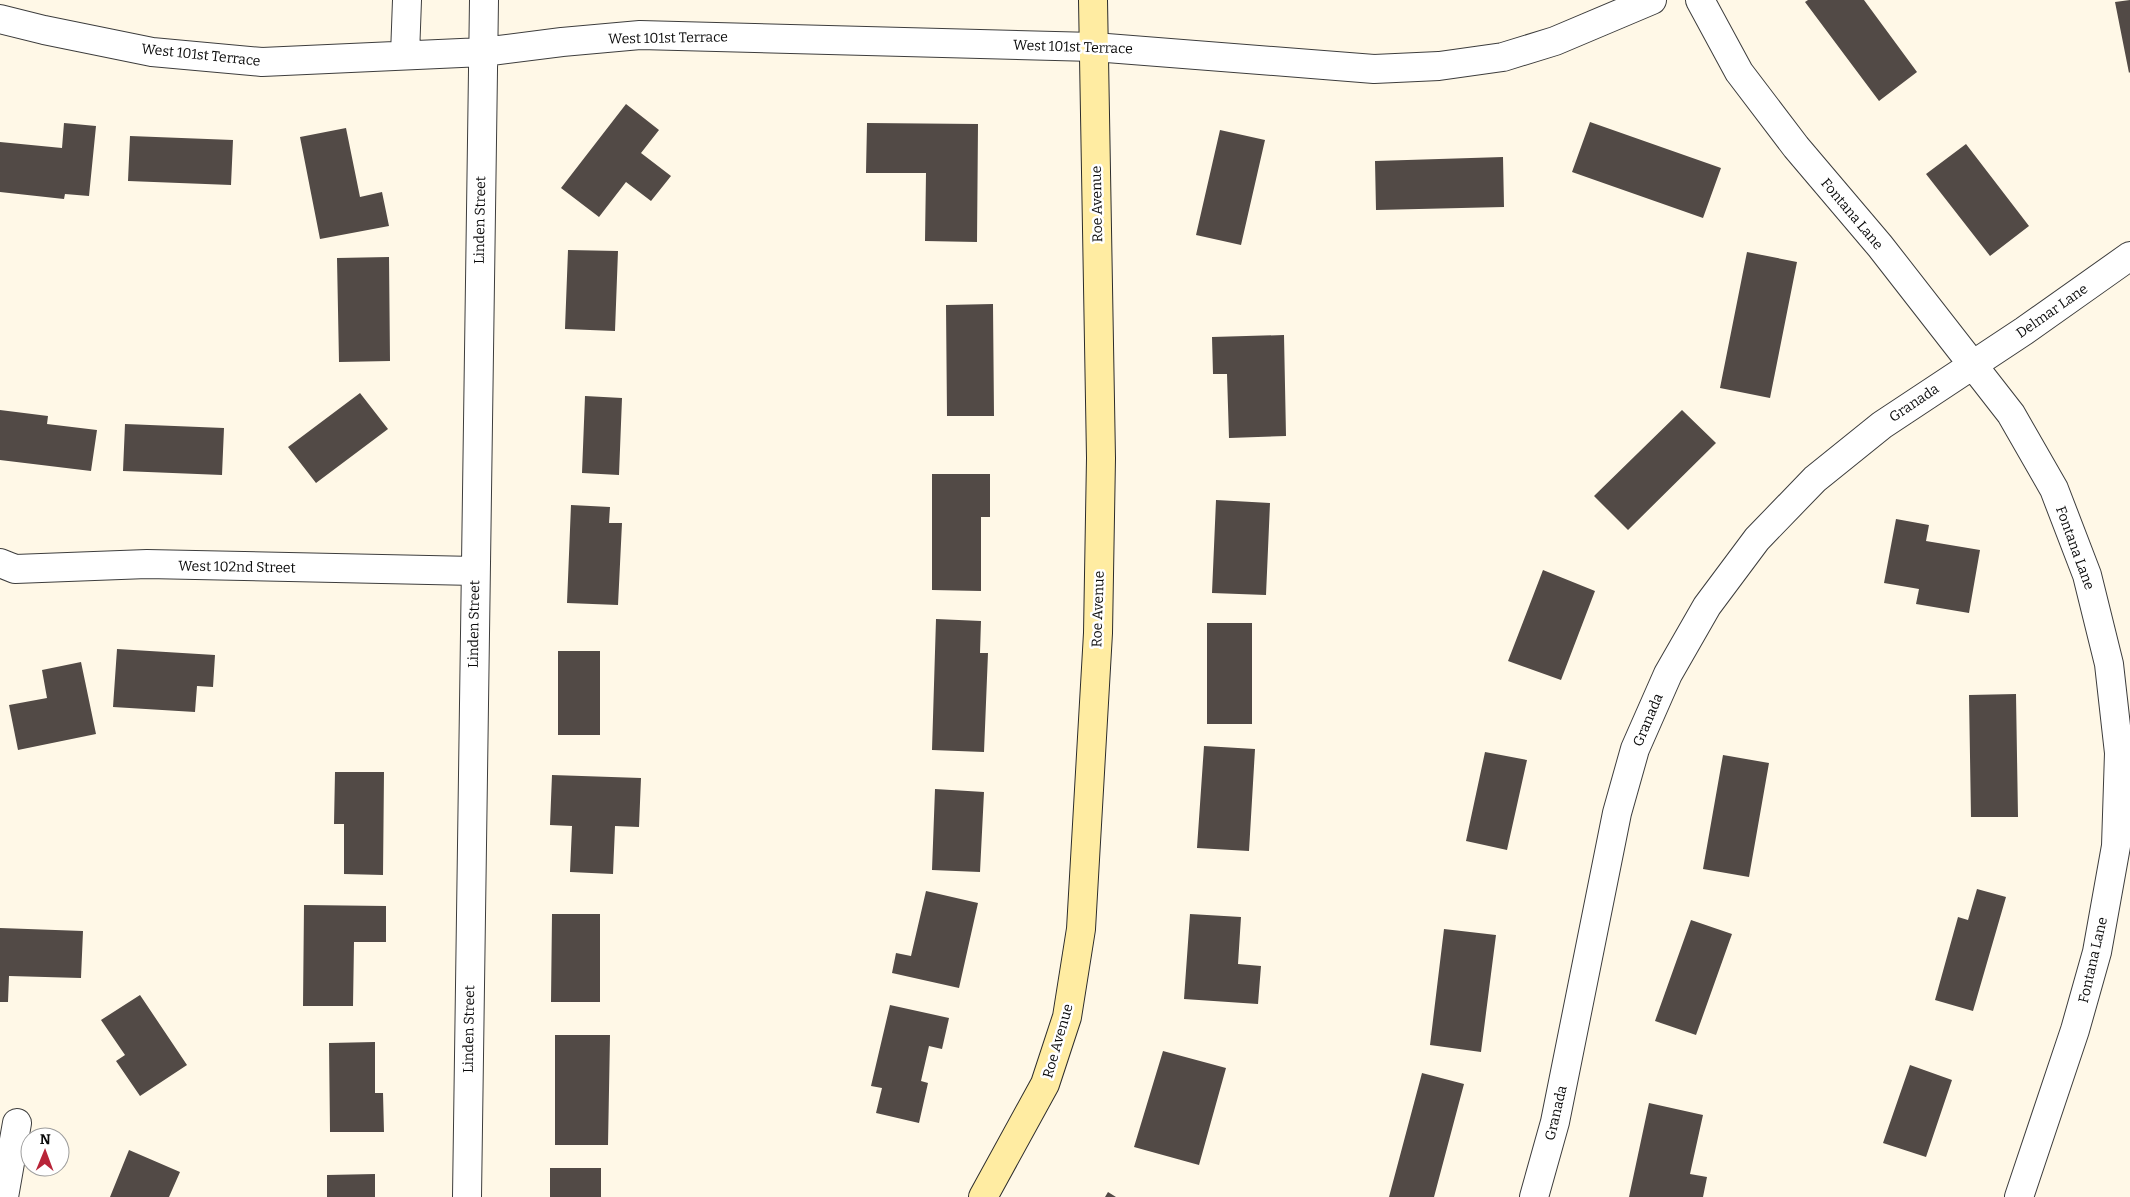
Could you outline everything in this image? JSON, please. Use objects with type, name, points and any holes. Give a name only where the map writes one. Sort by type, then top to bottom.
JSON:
[{"type":"main road","name":"Roe Avenue","points":[[983,1197],[1045,1084],[1067,1017],[1081,929],[1098,633],[1101,458],[1093,0]]},
{"type":"street","points":[[405,55],[407,0]]},
{"type":"street","points":[[483,52],[484,0]]},
{"type":"street","name":"West 101st Terrace","points":[[0,19],[152,52],[262,62],[483,52],[640,35],[1094,47],[1374,69],[1439,66],[1503,57],[1555,41],[1652,0]]},
{"type":"street","name":"Fontana Lane","points":[[1700,0],[1739,72],[1796,147],[1880,246],[2011,414],[2054,489],[2087,575],[2109,664],[2119,753],[2116,846],[2097,952],[2075,1030],[2019,1197]]},
{"type":"street","name":"Linden Street","points":[[467,1197],[483,52]]},
{"type":"street","name":"Delmar Lane","points":[[1973,364],[2024,331],[2130,256]]},
{"type":"street","name":"Granada","points":[[1534,1197],[1555,1122],[1617,813],[1635,749],[1668,674],[1707,606],[1757,539],[1815,479],[1882,425],[1973,364]]},
{"type":"street","name":"West 102nd Street","points":[[5,570],[147,564],[475,571]]},
{"type":"street","points":[[4,1197],[17,1124]]},
{"type":"building","points":[[1808,0],[1864,0],[1917,72],[1879,101],[1805,2]]},
{"type":"building","points":[[2130,0],[2130,72],[2129,73],[2115,2]]},
{"type":"building","points":[[626,104],[659,130],[641,153],[671,176],[651,201],[626,182],[599,217],[561,188]]},
{"type":"building","points":[[1590,122],[1721,168],[1703,218],[1572,172]]},
{"type":"building","points":[[64,123],[96,126],[89,196],[65,194],[64,199],[0,192],[0,142],[62,148]]},
{"type":"building","points":[[867,123],[978,124],[977,242],[925,241],[926,173],[866,173]]},
{"type":"building","points":[[346,128],[360,197],[382,192],[389,226],[320,239],[300,137]]},
{"type":"building","points":[[1220,130],[1265,140],[1241,245],[1196,235]]},
{"type":"building","points":[[130,136],[233,140],[231,185],[128,181]]},
{"type":"building","points":[[1966,144],[2029,226],[1990,256],[1926,174]]},
{"type":"building","points":[[1503,157],[1504,207],[1376,210],[1375,161]]},
{"type":"building","points":[[568,250],[618,251],[615,331],[565,329]]},
{"type":"building","points":[[1747,252],[1797,262],[1770,398],[1720,388]]},
{"type":"building","points":[[389,257],[390,361],[339,362],[337,258]]},
{"type":"building","points":[[993,304],[994,416],[947,416],[946,305]]},
{"type":"building","points":[[1284,335],[1286,436],[1229,438],[1227,374],[1213,374],[1212,337]]},
{"type":"building","points":[[360,393],[388,429],[316,483],[288,447]]},
{"type":"building","points":[[585,396],[622,398],[619,475],[582,473]]},
{"type":"building","points":[[0,410],[48,416],[47,424],[97,430],[91,471],[0,460]]},
{"type":"building","points":[[1682,410],[1716,443],[1628,530],[1594,496]]},
{"type":"building","points":[[125,424],[224,428],[222,475],[123,471]]},
{"type":"building","points":[[932,474],[990,474],[990,517],[981,517],[981,591],[932,590]]},
{"type":"building","points":[[1216,500],[1270,503],[1266,595],[1212,593]]},
{"type":"building","points":[[571,505],[610,507],[609,523],[622,523],[618,605],[567,603]]},
{"type":"building","points":[[1896,519],[1929,525],[1926,541],[1980,550],[1969,613],[1916,604],[1919,589],[1884,583]]},
{"type":"building","points":[[1543,570],[1595,591],[1561,680],[1508,661]]},
{"type":"building","points":[[936,619],[981,621],[980,653],[988,653],[984,752],[932,750]]},
{"type":"building","points":[[1207,623],[1252,623],[1252,724],[1207,724]]},
{"type":"building","points":[[117,649],[215,655],[213,687],[197,686],[195,712],[113,707]]},
{"type":"building","points":[[558,651],[600,651],[600,735],[558,735]]},
{"type":"building","points":[[81,662],[96,734],[18,750],[9,705],[47,698],[42,670]]},
{"type":"building","points":[[2016,694],[2018,817],[1971,817],[1969,695]]},
{"type":"building","points":[[1204,746],[1255,749],[1249,851],[1197,848]]},
{"type":"building","points":[[1485,752],[1527,760],[1507,850],[1466,841]]},
{"type":"building","points":[[1723,755],[1769,763],[1749,877],[1703,869]]},
{"type":"building","points":[[335,772],[384,772],[383,875],[344,874],[344,824],[334,824]]},
{"type":"building","points":[[552,775],[641,778],[639,827],[615,826],[613,874],[570,872],[572,826],[550,825]]},
{"type":"building","points":[[935,789],[984,792],[980,872],[932,870]]},
{"type":"building","points":[[1977,889],[2006,897],[1973,1011],[1935,1000],[1958,917],[1968,920]]},
{"type":"building","points":[[926,891],[978,903],[959,988],[892,973],[896,953],[911,956]]},
{"type":"building","points":[[304,905],[386,906],[386,942],[354,942],[353,1006],[303,1006]]},
{"type":"building","points":[[552,914],[600,914],[600,1002],[551,1002]]},
{"type":"building","points":[[1190,914],[1241,917],[1238,964],[1261,966],[1258,1004],[1184,999]]},
{"type":"building","points":[[1691,920],[1732,934],[1696,1035],[1655,1021]]},
{"type":"building","points":[[0,928],[83,931],[81,978],[9,976],[8,1002],[0,1002]]},
{"type":"building","points":[[1444,929],[1496,935],[1481,1052],[1430,1045]]},
{"type":"building","points":[[140,995],[187,1065],[140,1096],[116,1061],[125,1055],[101,1020]]},
{"type":"building","points":[[890,1005],[949,1018],[942,1049],[929,1046],[921,1081],[928,1083],[919,1123],[876,1113],[882,1088],[871,1086]]},
{"type":"building","points":[[555,1035],[610,1035],[608,1145],[555,1145]]},
{"type":"building","points":[[375,1042],[375,1093],[383,1093],[384,1132],[330,1132],[329,1043]]},
{"type":"building","points":[[1163,1051],[1226,1068],[1199,1165],[1134,1147]]},
{"type":"building","points":[[1910,1065],[1952,1080],[1926,1157],[1883,1143]]},
{"type":"building","points":[[1422,1073],[1464,1084],[1434,1197],[1389,1197]]},
{"type":"building","points":[[1649,1103],[1703,1115],[1690,1174],[1707,1177],[1703,1197],[1629,1197]]},
{"type":"building","points":[[129,1150],[180,1172],[169,1197],[110,1197]]},
{"type":"building","points":[[550,1168],[601,1168],[601,1197],[550,1197]]},
{"type":"building","points":[[375,1174],[375,1197],[327,1197],[327,1175]]},
{"type":"building","points":[[1108,1192],[1116,1197],[1105,1197]]}]
